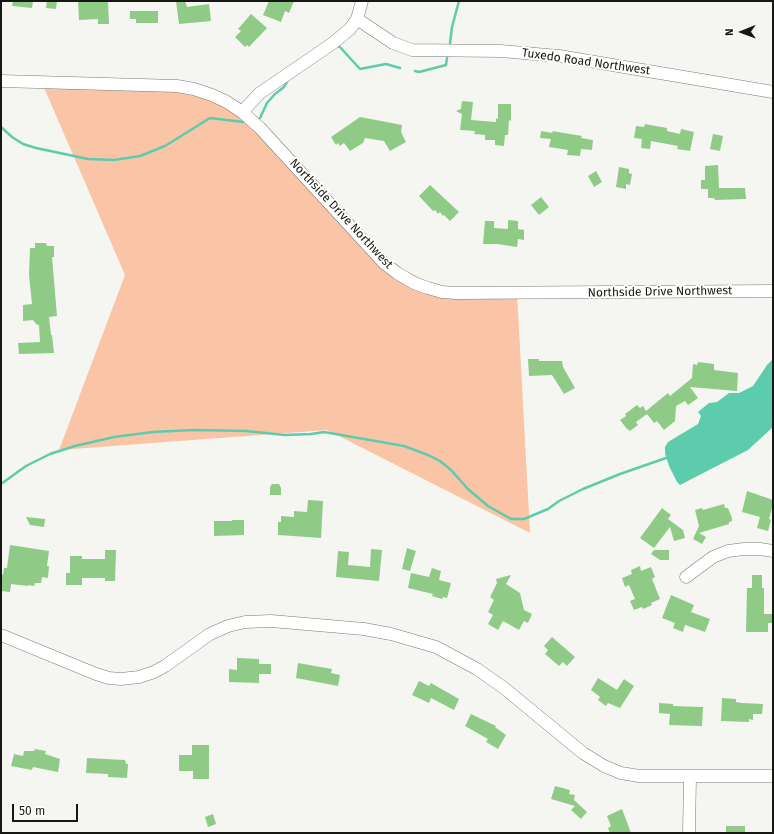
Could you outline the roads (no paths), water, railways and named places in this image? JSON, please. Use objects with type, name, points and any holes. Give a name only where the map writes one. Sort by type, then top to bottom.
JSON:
[{"type":"street","points":[[242,112],[260,93],[333,43],[350,29],[357,19],[362,1]]},
{"type":"street","name":"Tuxedo Road Northwest","points":[[357,19],[393,43],[412,50],[501,51],[559,56],[773,92]]},
{"type":"street","name":"Northside Drive Northwest","points":[[1,81],[177,86],[194,89],[227,102],[242,112],[260,128],[384,263],[397,273],[428,288],[442,292],[773,291]]},
{"type":"street","points":[[686,577],[713,557],[728,551],[760,549],[773,551]]},
{"type":"street","points":[[1,635],[96,674],[108,678],[121,679],[139,677],[154,672],[165,666],[210,634],[228,626],[245,622],[271,621],[364,629],[414,640],[436,648],[478,669],[504,688],[583,753],[604,766],[621,773],[639,776],[773,776]]},
{"type":"street","points":[[689,833],[690,777]]},
{"type":"waterway","points":[[450,43],[452,27],[459,1]]},
{"type":"waterway","points":[[337,47],[339,46],[360,69],[386,64],[400,68]]},
{"type":"waterway","points":[[415,71],[419,72],[446,65],[447,58]]},
{"type":"waterway","points":[[260,118],[267,103],[284,87],[288,80]]},
{"type":"waterway","points":[[1,127],[23,144],[36,148],[88,159],[114,160],[140,156],[165,146],[210,118],[243,122]]},
{"type":"waterway","points":[[1,484],[26,466],[50,454],[75,446],[114,437],[153,432],[193,430],[246,431],[285,435],[324,432],[404,446],[428,455],[440,461],[451,470],[468,489],[488,506],[511,519],[524,519],[548,509],[559,501],[583,489],[666,458]]}]
